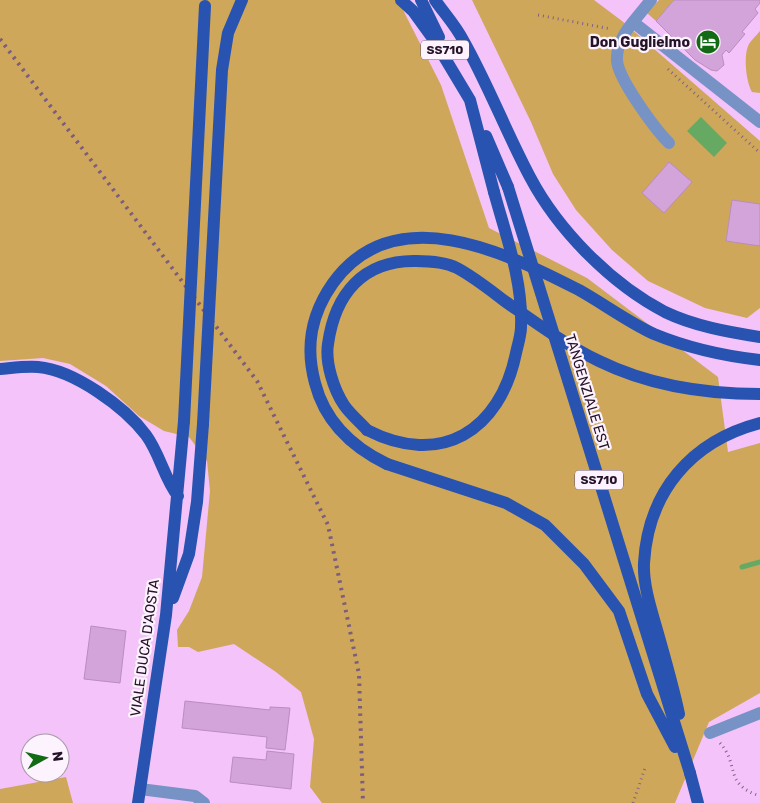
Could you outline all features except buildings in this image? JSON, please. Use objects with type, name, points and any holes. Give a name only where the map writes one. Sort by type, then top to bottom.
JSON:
[{"type":"main road","points":[[166,615],[189,554],[197,502],[222,70],[228,33],[242,0]]},
{"type":"main road","points":[[401,0],[413,11],[434,40],[470,100],[518,280],[519,299],[520,308],[521,318],[521,327],[513,368],[502,394],[488,416],[469,433],[440,444],[412,446],[387,441],[367,430],[344,406],[332,378],[327,348],[330,324],[340,301],[356,281],[375,268],[402,260],[430,261],[455,267],[478,282],[508,303],[516,309],[523,314],[538,325],[598,361],[641,378],[688,390],[760,394]]},
{"type":"main road","name":"TANGENZIALE EST","points":[[421,0],[470,100],[508,187],[698,803]]},
{"type":"main road","points":[[435,0],[463,39],[530,178],[552,213],[582,248],[617,280],[665,312],[714,329],[760,337]]},
{"type":"main road","name":"VIALE DUCA D'AOSTA","points":[[138,803],[166,615],[178,496],[184,421],[205,2]]},
{"type":"main road","points":[[690,773],[647,694],[619,610],[584,564],[545,525],[506,503],[387,464],[365,453],[335,427],[319,399],[310,367],[309,339],[315,312],[345,266],[371,248],[398,238],[432,236],[474,245],[524,264],[579,290],[653,333],[724,356],[760,360]]},
{"type":"main road","points":[[0,369],[39,367],[69,377],[108,400],[146,436],[171,487],[178,496]]},
{"type":"main road","points":[[690,773],[674,687],[649,601],[644,564],[654,510],[680,467],[702,449],[726,435],[760,423]]},
{"type":"street","points":[[651,0],[629,27],[618,46],[617,62],[624,78],[656,130],[669,143]]},
{"type":"street","points":[[629,27],[760,122]]},
{"type":"street","points":[[711,732],[760,713]]},
{"type":"street","points":[[140,789],[196,796],[204,803]]},
{"type":"path","points":[[538,15],[629,27]]},
{"type":"path","points":[[661,64],[760,153]]},
{"type":"path","points":[[711,732],[726,750],[734,778],[746,792],[760,796]]},
{"type":"path","points":[[633,803],[645,768]]},
{"type":"shaded area","points":[[0,0],[398,0],[441,85],[489,228],[587,278],[718,377],[728,452],[760,443],[760,693],[709,722],[675,803],[322,803],[310,787],[314,739],[301,692],[276,672],[234,644],[198,652],[189,647],[178,647],[177,630],[189,611],[202,577],[210,491],[207,461],[189,437],[164,431],[139,416],[106,386],[70,364],[43,358],[0,361]]},
{"type":"shaded area","points":[[472,0],[594,0],[622,21],[760,141],[760,308],[747,318],[705,308],[648,281],[612,250],[576,210],[553,174],[531,122]]},
{"type":"shaded area","points":[[659,0],[674,0],[656,21],[647,13]]},
{"type":"shaded area","points":[[760,31],[760,93],[752,92],[750,88],[746,55],[749,44]]},
{"type":"shaded area","points":[[701,117],[727,143],[714,157],[687,131]]},
{"type":"shaded area","points":[[33,783],[68,783],[73,803],[0,803],[0,789]]},
{"type":"waterway","points":[[742,567],[760,562]]},
{"type":"railway","points":[[0,39],[257,381],[328,525],[359,674],[363,803]]},
{"type":"place","name":"Don Guglielmo","points":[[708,42]]}]
